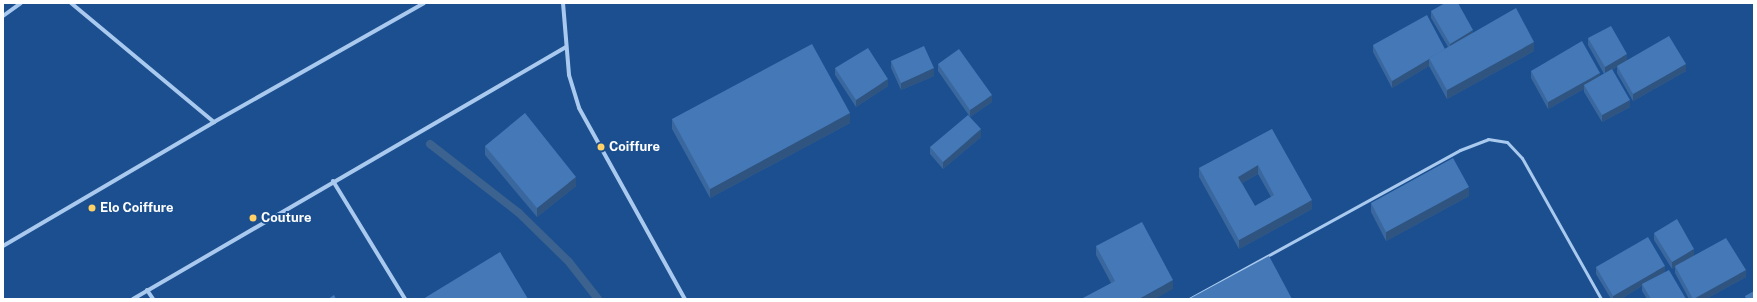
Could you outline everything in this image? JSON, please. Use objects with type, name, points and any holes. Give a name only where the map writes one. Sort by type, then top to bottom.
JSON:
[{"type":"street","points":[[3,16],[21,3]]},
{"type":"street","points":[[71,3],[214,122]]},
{"type":"street","points":[[3,246],[214,122],[424,3]]},
{"type":"street","points":[[563,3],[569,75],[579,108],[685,299]]},
{"type":"street","points":[[133,299],[566,47]]},
{"type":"street","points":[[333,182],[406,299]]},
{"type":"street","points":[[147,290],[153,299]]},
{"type":"lane","points":[[1189,299],[1460,150],[1488,139],[1507,142],[1522,158],[1601,299]]},
{"type":"building","points":[[1445,3],[1458,3],[1473,30],[1450,44],[1431,11]]},
{"type":"building","points":[[1516,8],[1534,42],[1447,90],[1429,58]]},
{"type":"building","points":[[1427,15],[1445,49],[1392,81],[1373,45]]},
{"type":"building","points":[[1611,26],[1627,54],[1605,67],[1588,38]]},
{"type":"building","points":[[1669,36],[1686,64],[1633,94],[1617,66]]},
{"type":"building","points":[[1582,41],[1600,73],[1548,102],[1531,71]]},
{"type":"building","points":[[812,44],[850,113],[710,189],[672,119]]},
{"type":"building","points":[[924,46],[934,68],[901,83],[891,61]]},
{"type":"building","points":[[868,48],[888,79],[856,100],[835,68]]},
{"type":"building","points":[[959,49],[992,95],[970,110],[938,64]]},
{"type":"building","points":[[1612,69],[1630,100],[1602,115],[1584,85]]},
{"type":"building","points":[[525,113],[576,177],[537,208],[485,146]]},
{"type":"building","points":[[968,115],[981,129],[943,162],[930,147]]},
{"type":"building","points":[[1272,129],[1312,200],[1239,240],[1199,168]],"holes":[[[1258,165],[1274,195],[1255,206],[1238,177]]]},
{"type":"building","points":[[1453,158],[1469,187],[1386,232],[1371,203]]},
{"type":"building","points":[[1677,219],[1694,249],[1672,262],[1654,233]]},
{"type":"building","points":[[1142,222],[1173,280],[1139,299],[1081,299],[1115,281],[1096,246]]},
{"type":"building","points":[[1648,237],[1665,266],[1613,296],[1596,267]]},
{"type":"building","points":[[1726,238],[1746,270],[1693,299],[1675,266]]},
{"type":"building","points":[[500,252],[528,299],[423,299]]},
{"type":"building","points":[[1269,256],[1292,299],[1189,299]]},
{"type":"building","points":[[1669,270],[1686,299],[1651,299],[1642,284]]},
{"type":"building","points":[[1754,291],[1754,299],[1746,299],[1745,296]]},
{"type":"building","points":[[334,295],[336,299],[328,299]]},
{"type":"waterway","points":[[430,144],[519,213],[569,262],[598,299]]},
{"type":"place","name":"Coiffure","points":[[601,147]]},
{"type":"place","name":"Elo Coiffure","points":[[92,208]]},
{"type":"place","name":"Couture","points":[[253,218]]}]
